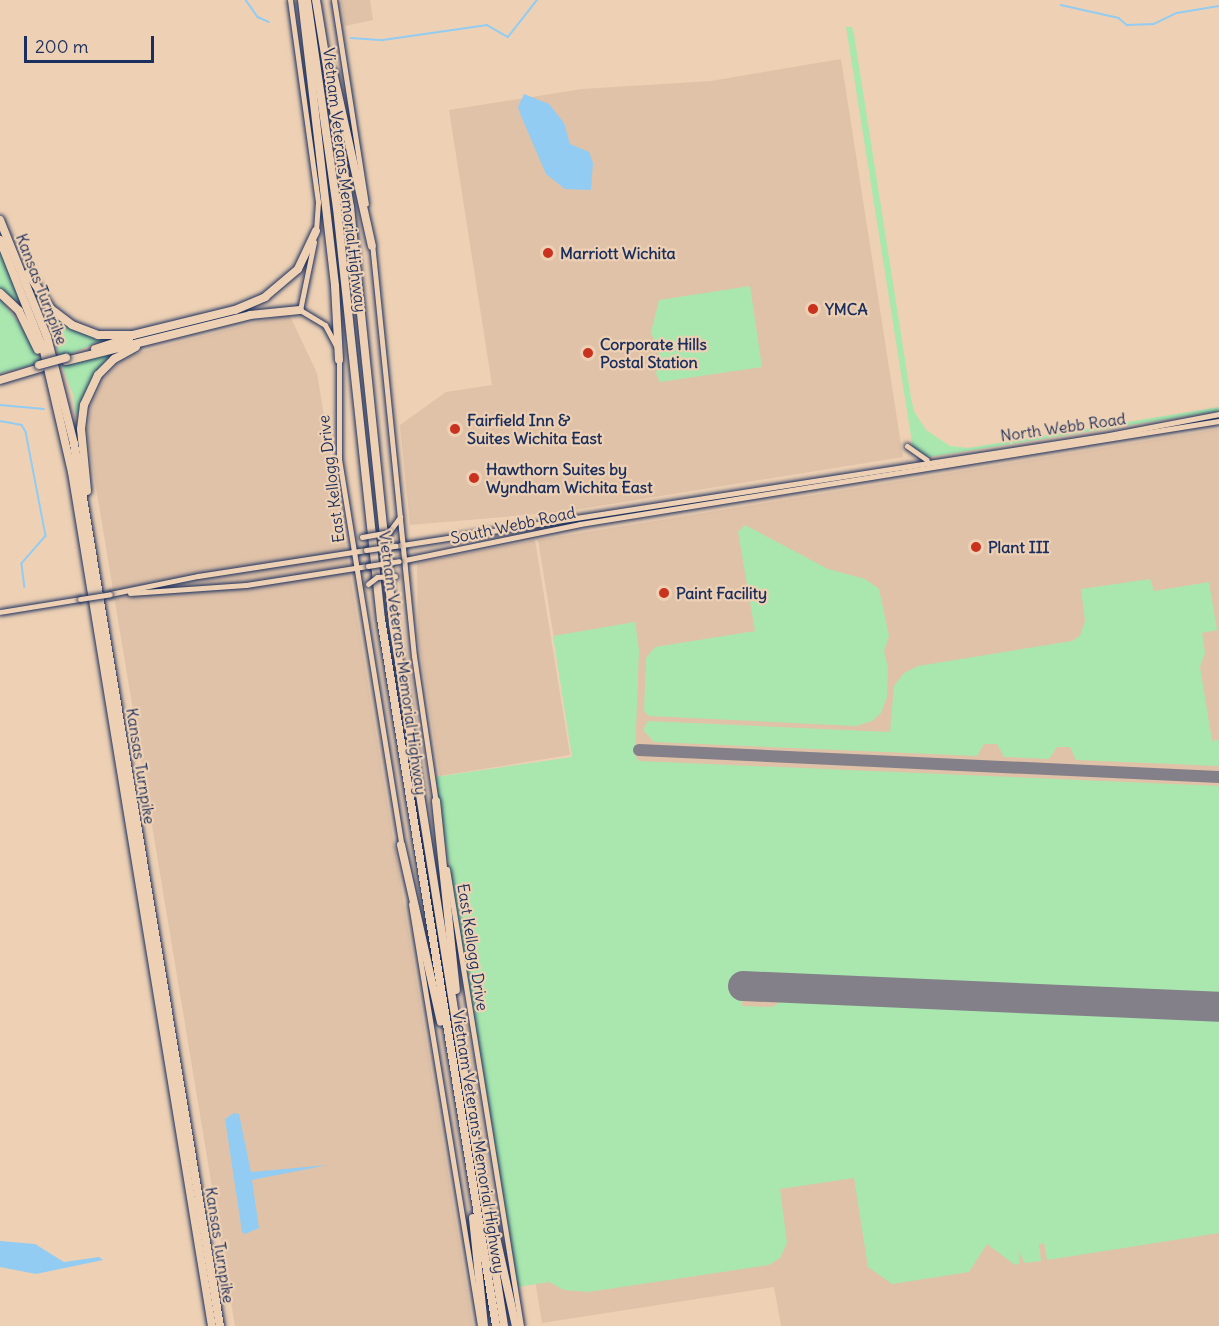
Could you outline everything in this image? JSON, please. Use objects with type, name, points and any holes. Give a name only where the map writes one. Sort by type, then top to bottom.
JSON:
[{"type":"highway","points":[[302,0],[336,286],[339,360]]},
{"type":"highway","name":"Vietnam Veterans Memorial Highway","points":[[307,0],[338,208],[378,600],[496,1326]]},
{"type":"highway","points":[[317,0],[372,246]]},
{"type":"highway","name":"Vietnam Veterans Memorial Highway","points":[[317,0],[350,207],[393,624],[504,1326]]},
{"type":"highway","name":"Kansas Turnpike","points":[[0,220],[11,243],[58,373],[91,541],[220,1326]]},
{"type":"highway","points":[[0,378],[162,328],[235,310],[271,294],[300,266],[316,231]]},
{"type":"highway","name":"Kansas Turnpike","points":[[0,240],[33,320],[52,381],[72,472],[212,1326]]},
{"type":"highway","points":[[11,243],[46,303],[72,325],[107,336],[162,328]]},
{"type":"highway","points":[[0,293],[24,320],[52,381]]},
{"type":"highway","points":[[66,359],[278,309],[300,310]]},
{"type":"highway","points":[[91,541],[81,444],[84,405],[106,367],[151,340]]},
{"type":"highway","points":[[436,801],[467,1087]]},
{"type":"highway","points":[[401,845],[457,1094]]},
{"type":"highway","points":[[476,1142],[516,1326]]},
{"type":"highway","points":[[465,1145],[482,1326]]},
{"type":"main road","points":[[290,0],[318,202],[316,231],[300,310]]},
{"type":"main road","name":"East Kellogg Drive","points":[[334,0],[372,246],[404,545],[402,560],[436,801],[521,1326]]},
{"type":"main road","name":"East Kellogg Drive","points":[[300,310],[328,329],[339,360],[337,435],[353,552],[482,1326]]},
{"type":"main road","name":"North Webb Road","points":[[910,463],[1109,435],[1219,414]]},
{"type":"main road","name":"North Webb Road","points":[[919,470],[1219,421]]},
{"type":"main road","points":[[907,446],[929,460]]},
{"type":"main road","points":[[899,473],[910,463],[919,470]]},
{"type":"main road","name":"South Webb Road","points":[[0,612],[111,594],[198,576],[910,463]]},
{"type":"main road","name":"South Webb Road","points":[[111,594],[246,585],[402,560],[573,526],[919,470]]},
{"type":"main road","points":[[755,488],[756,496]]},
{"type":"main road","points":[[349,524],[362,537],[390,532],[401,515]]},
{"type":"main road","points":[[361,598],[368,584],[378,577],[396,576],[407,586]]},
{"type":"shaded area","points":[[341,0],[370,0],[373,20],[345,26]]},
{"type":"shaded area","points":[[841,59],[903,457],[561,512],[410,525],[400,425],[446,392],[492,385],[449,110],[582,89],[711,81]]},
{"type":"shaded area","points":[[289,314],[317,373],[473,1326],[235,1326],[87,433],[92,402],[105,378],[122,360],[141,352]]},
{"type":"shaded area","points":[[1219,429],[1219,1326],[781,1326],[774,1287],[542,1323],[454,775],[573,757],[538,540]]},
{"type":"shaded area","points":[[535,540],[570,755],[440,776],[418,637],[417,563]]},
{"type":"green space","points":[[846,27],[852,27],[854,34],[911,398],[914,411],[926,430],[950,446],[968,448],[1219,407],[1219,411],[929,457],[913,449]]},
{"type":"green space","points":[[0,248],[22,299],[17,302],[0,289]]},
{"type":"green space","points":[[750,286],[762,367],[660,382],[656,374],[659,354],[651,332],[659,300]]},
{"type":"green space","points":[[0,299],[29,336],[41,363],[0,373]]},
{"type":"green space","points":[[51,310],[104,337],[104,340],[60,358],[46,313]]},
{"type":"green space","points":[[112,353],[93,379],[81,411],[75,414],[74,397],[62,366]]},
{"type":"green space","points":[[745,525],[828,569],[865,579],[879,589],[889,636],[884,651],[888,667],[887,697],[881,713],[872,721],[856,726],[649,716],[644,711],[646,658],[655,647],[755,631],[738,532]]},
{"type":"green space","points":[[1150,579],[1154,591],[1209,582],[1217,630],[1202,633],[1205,653],[1200,667],[1212,741],[1219,740],[1219,766],[1076,760],[1070,747],[1057,747],[1049,759],[1004,757],[997,744],[984,744],[977,756],[654,742],[643,730],[648,721],[890,732],[894,686],[904,673],[918,666],[1072,641],[1080,636],[1085,621],[1081,589]]},
{"type":"green space","points":[[635,622],[639,650],[635,755],[639,761],[1219,786],[1219,997],[744,976],[742,1006],[772,1007],[788,998],[1219,1017],[1219,1233],[1047,1260],[1044,1243],[1039,1244],[1041,1261],[1025,1263],[1018,1251],[1020,1263],[1015,1265],[987,1244],[969,1272],[892,1284],[868,1267],[854,1178],[780,1189],[787,1243],[780,1258],[769,1265],[588,1292],[564,1290],[549,1282],[518,1287],[435,777],[572,757],[553,636]]},
{"type":"water","points":[[524,94],[549,104],[564,123],[570,144],[589,152],[593,163],[591,190],[565,189],[546,174],[518,107]]},
{"type":"water","points":[[234,1113],[239,1114],[251,1172],[328,1165],[252,1180],[259,1228],[245,1234],[242,1232],[225,1119]]},
{"type":"water","points":[[0,1241],[35,1244],[64,1262],[99,1257],[103,1260],[36,1274],[0,1267]]},
{"type":"waterway","points":[[246,0],[258,17],[269,22]]},
{"type":"waterway","points":[[351,38],[383,40],[487,25],[508,37],[537,0]]},
{"type":"waterway","points":[[1061,5],[1119,18],[1127,25],[1154,24],[1177,13],[1219,6]]},
{"type":"waterway","points":[[0,405],[44,409]]},
{"type":"waterway","points":[[0,421],[22,425],[26,432],[46,536],[22,564],[25,587]]},
{"type":"taxiway","points":[[639,750],[1219,777]]},
{"type":"runway","points":[[743,986],[1219,1007]]},
{"type":"place","name":"Marriott Wichita","points":[[548,253]]},
{"type":"place","name":"YMCA","points":[[813,309]]},
{"type":"place","name":"Corporate Hills Postal Station","points":[[588,353]]},
{"type":"place","name":"Fairfield Inn & Suites Wichita East","points":[[455,429]]},
{"type":"place","name":"Hawthorn Suites by Wyndham Wichita East","points":[[474,478]]},
{"type":"place","name":"Plant III","points":[[976,547]]},
{"type":"place","name":"Paint Facility","points":[[664,593]]}]
